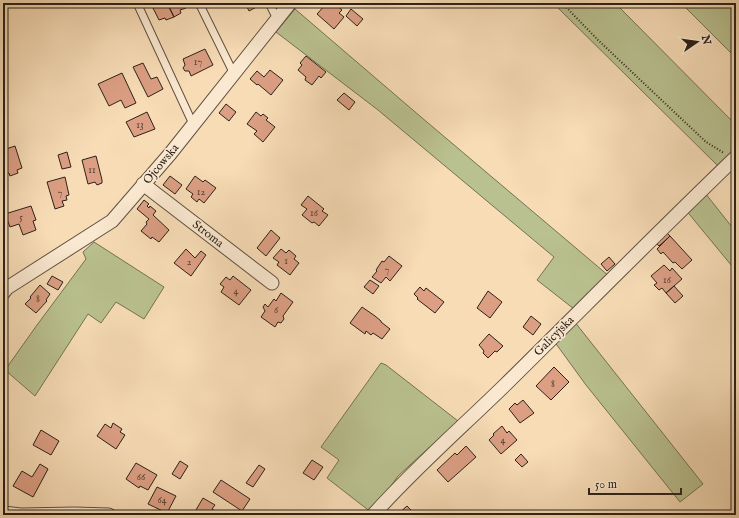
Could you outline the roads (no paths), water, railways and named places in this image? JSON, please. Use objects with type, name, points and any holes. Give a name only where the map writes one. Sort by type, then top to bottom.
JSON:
[{"type":"street","name":"Ojcowska","points":[[3,293],[7,288],[112,221],[170,154],[290,3]]},
{"type":"street","name":"Galicyjska","points":[[373,515],[394,492],[735,158]]},
{"type":"street","name":"Stroma","points":[[143,184],[272,283]]},
{"type":"street","points":[[3,513],[21,515],[109,515]]},
{"type":"lane","points":[[137,3],[194,124]]},
{"type":"lane","points":[[199,3],[234,74]]},
{"type":"lane","points":[[269,3],[277,19]]}]
